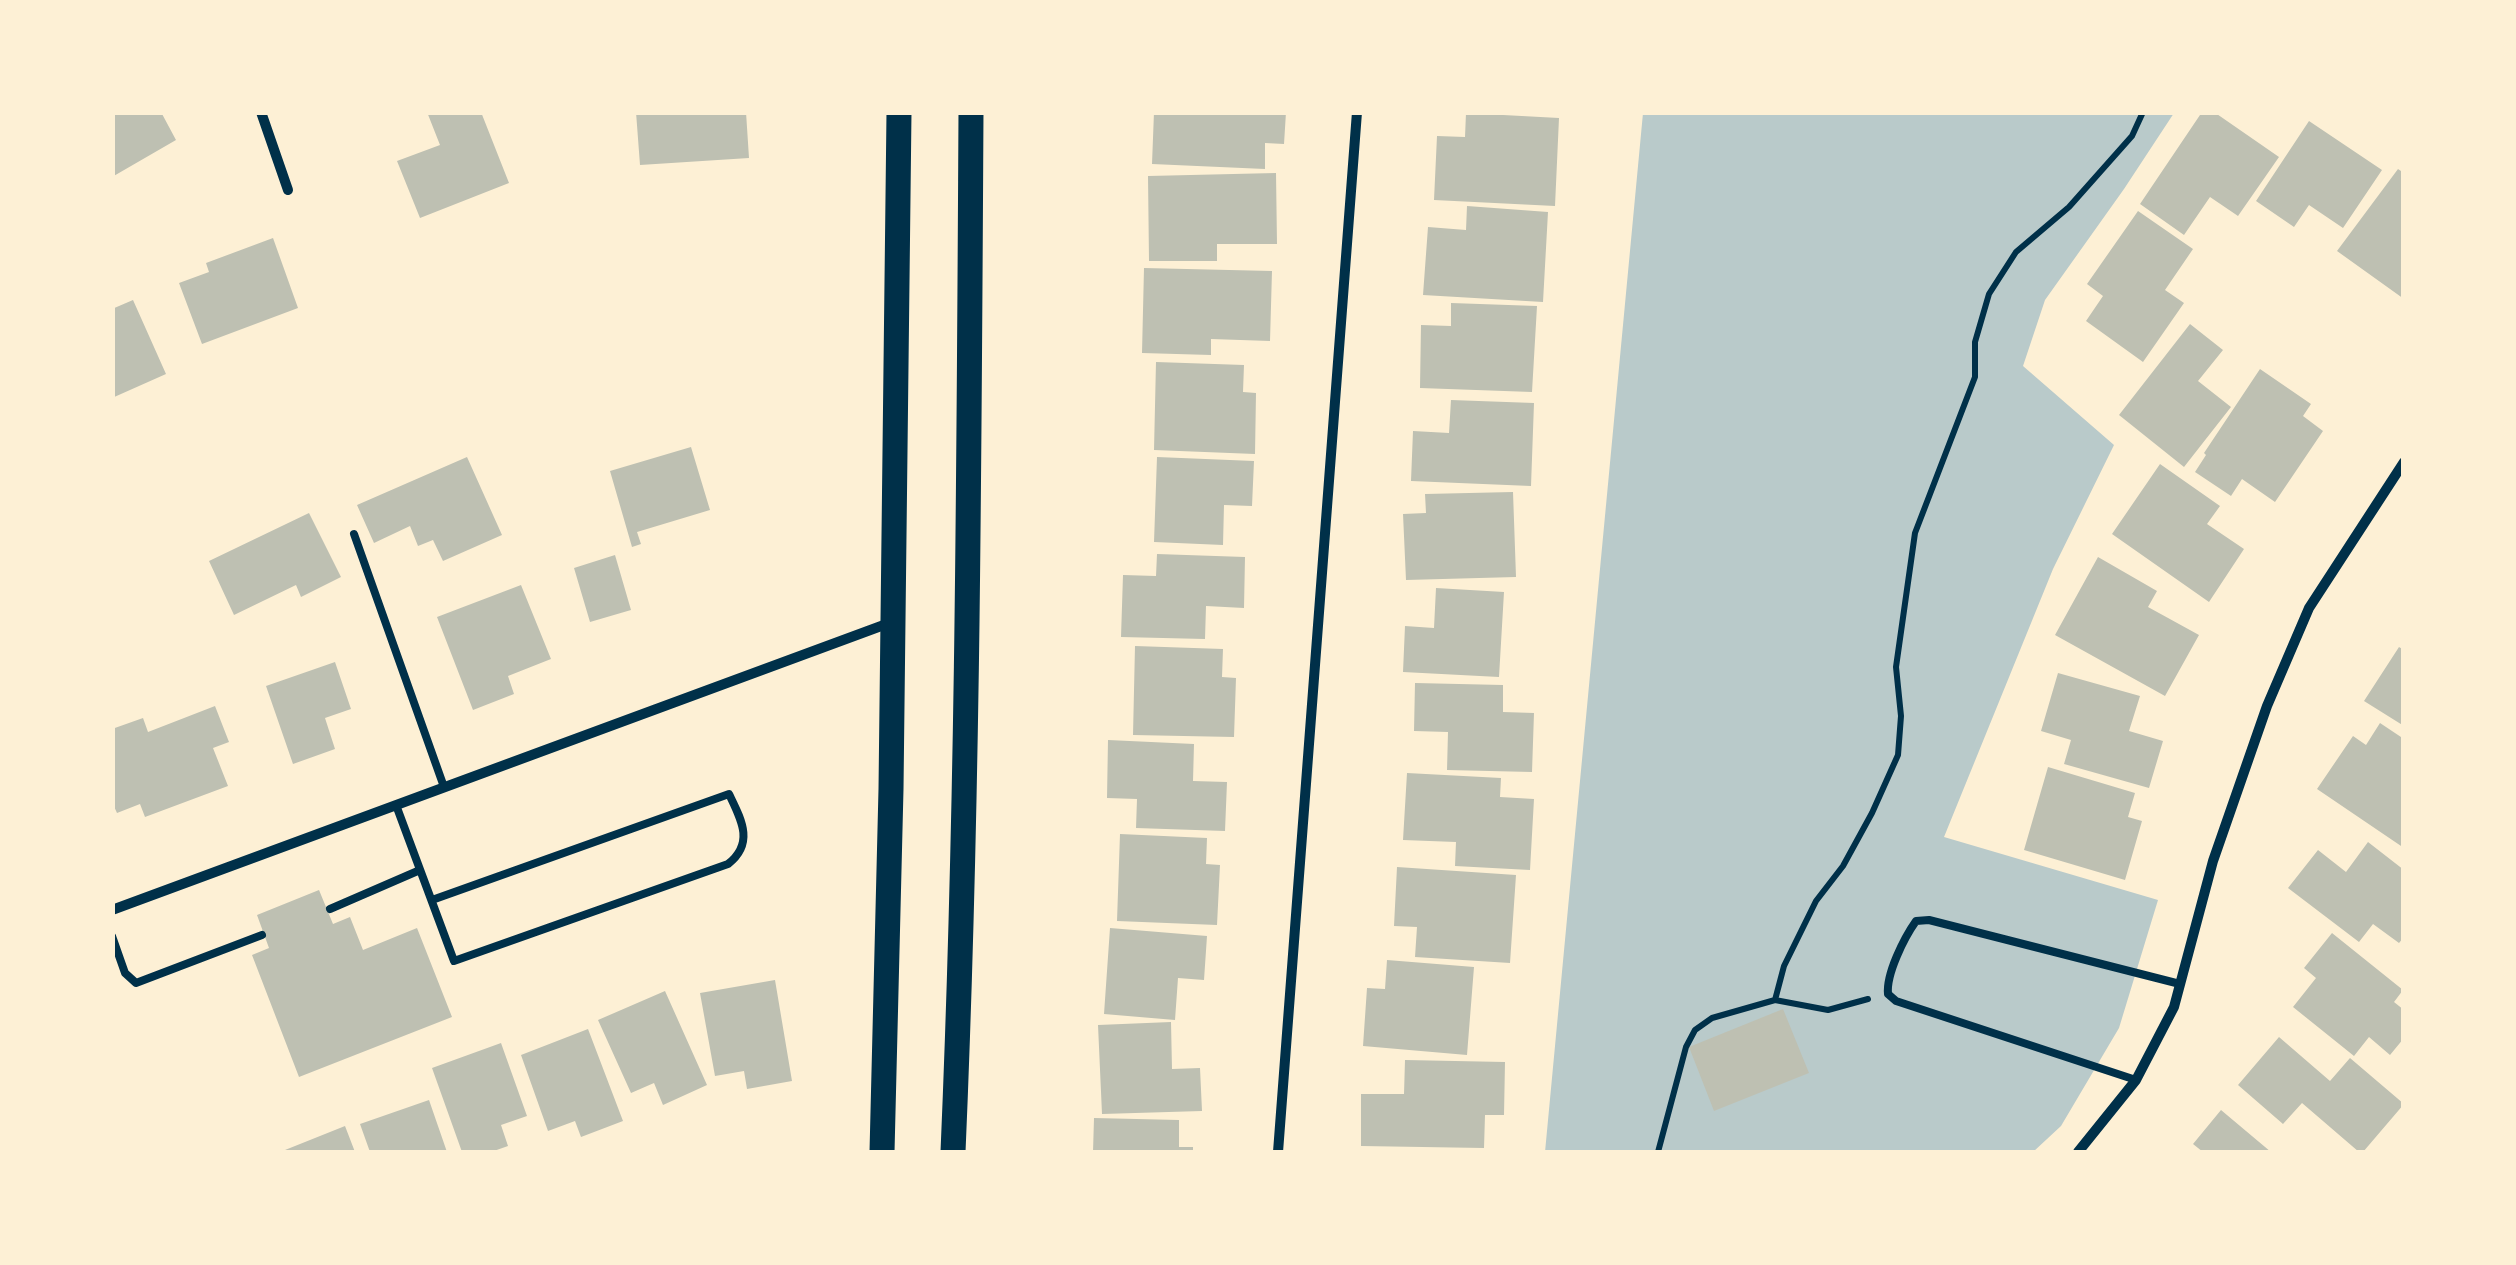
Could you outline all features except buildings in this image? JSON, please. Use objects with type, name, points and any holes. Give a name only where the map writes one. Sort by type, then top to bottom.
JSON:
[{"type":"main road","points":[[882,1152],[900,112]]},
{"type":"main road","points":[[953,1152],[962,950],[969,573],[971,112]]},
{"type":"street","points":[[261,112],[288,190]]},
{"type":"street","points":[[1278,1152],[1357,112]]},
{"type":"street","points":[[2078,1152],[2136,1080],[2174,1008],[2214,861],[2267,706],[2309,608],[2404,462]]},
{"type":"street","points":[[112,910],[893,622]]},
{"type":"lane","points":[[354,534],[444,787]]},
{"type":"lane","points":[[396,805],[454,961],[728,864],[738,856],[745,829],[729,794],[432,900]]},
{"type":"lane","points":[[330,910],[420,870]]},
{"type":"lane","points":[[2136,1080],[1896,1001],[1888,994],[1887,982],[1910,930],[1916,922],[1929,920],[2180,984]]},
{"type":"lane","points":[[112,936],[125,973],[136,982],[262,935]]},
{"type":"path","points":[[1775,1000],[1784,966],[1816,900],[1843,866],[1898,755],[1896,667],[1914,533],[1976,377],[1975,342],[1989,294],[2016,252],[2069,207],[2132,136],[2143,112]]},
{"type":"path","points":[[1658,1152],[1686,1047],[1695,1030],[1712,1018],[1775,1000],[1828,1010],[1888,994]]},
{"type":"shaded area","points":[[1643,113],[2174,113],[2045,300],[2023,366],[2114,445],[2053,569],[1944,837],[2158,900],[2119,1028],[2061,1126],[2033,1152],[1545,1152]]}]
